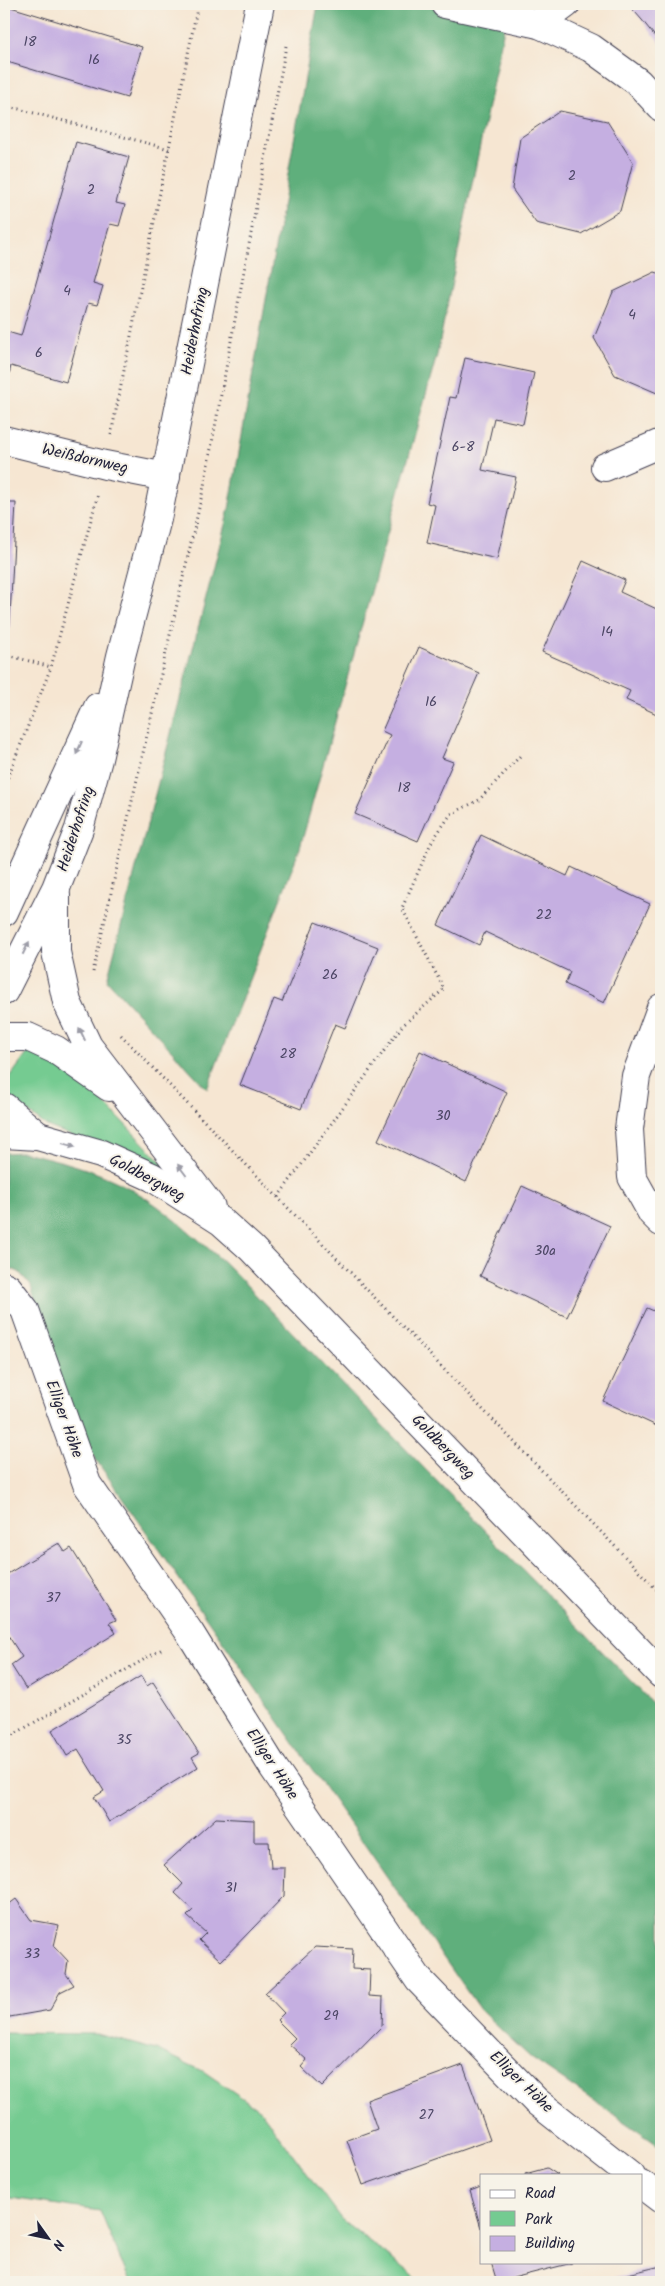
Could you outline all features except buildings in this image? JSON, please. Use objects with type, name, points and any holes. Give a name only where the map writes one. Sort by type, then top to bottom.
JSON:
[{"type":"street","name":"Heiderhofring","points":[[4,991],[56,888],[79,829],[98,759],[121,656],[157,519],[260,4]]},
{"type":"street","points":[[444,4],[540,24],[591,48],[638,82],[661,106]]},
{"type":"street","points":[[540,24],[566,4]]},
{"type":"street","name":"Weißdornweg","points":[[4,440],[105,465],[166,477]]},
{"type":"street","points":[[605,467],[661,443]]},
{"type":"street","name":"Heiderhofring","points":[[4,912],[121,656]]},
{"type":"street","name":"Goldbergweg","points":[[56,888],[56,952],[67,1002],[88,1046],[222,1222]]},
{"type":"street","points":[[661,1008],[636,1076],[629,1128],[632,1177],[652,1213],[661,1222]]},
{"type":"street","name":"Goldbergweg","points":[[4,1037],[28,1037],[56,1050],[130,1102]]},
{"type":"street","name":"Goldbergweg","points":[[4,1107],[38,1136]]},
{"type":"street","name":"Goldbergweg","points":[[4,1134],[38,1136],[101,1154],[152,1177],[222,1222],[251,1248],[661,1674]]},
{"type":"street","name":"Elliger Höhe","points":[[6,1287],[25,1310],[87,1484],[190,1633],[273,1767],[419,1980],[536,2101],[629,2174]]},
{"type":"street","points":[[642,2185],[661,2199]]},
{"type":"path","points":[[4,787],[51,667],[105,465],[198,4]]},
{"type":"path","points":[[92,978],[204,486],[286,42]]},
{"type":"path","points":[[4,105],[169,149]]},
{"type":"path","points":[[4,654],[51,667]]},
{"type":"path","points":[[278,1197],[402,1026],[444,989],[402,908],[432,841],[451,814],[479,800],[522,754]]},
{"type":"path","points":[[115,1029],[661,1594]]},
{"type":"path","points":[[4,1740],[190,1633]]},
{"type":"green space","points":[[318,4],[509,4],[437,355],[300,848],[207,1089],[107,980],[229,509]]},
{"type":"green space","points":[[30,1050],[85,1083],[175,1176],[47,1126],[22,1108],[4,1089],[4,1085]]},
{"type":"green space","points":[[23,1152],[78,1166],[118,1182],[144,1197],[191,1233],[224,1262],[661,1712],[661,2147],[531,2058],[480,2010],[87,1447],[52,1363],[31,1286],[19,1272],[4,1266],[4,1153]]},
{"type":"green space","points":[[4,2033],[97,2034],[160,2051],[203,2071],[260,2110],[341,2219],[421,2282],[130,2282],[100,2211],[4,2197]]}]
